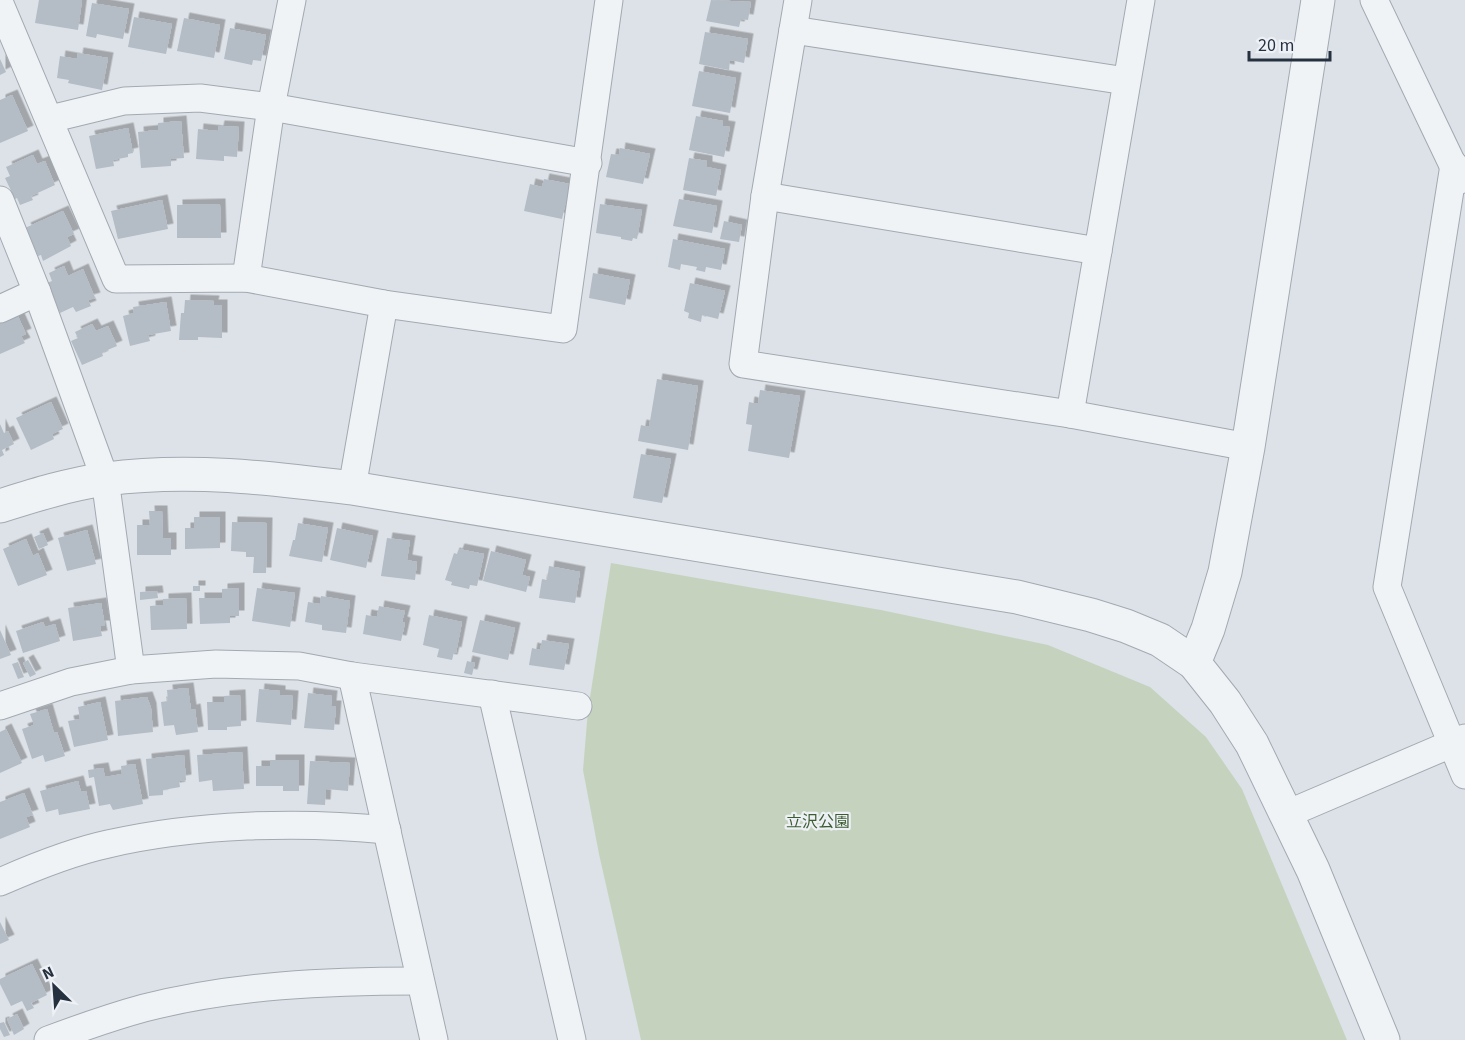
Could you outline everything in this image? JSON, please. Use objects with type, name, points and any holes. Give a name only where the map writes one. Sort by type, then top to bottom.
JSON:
[{"type":"street","points":[[246,278],[271,106],[292,0]]},
{"type":"street","points":[[0,4],[116,279],[246,278],[384,304],[563,329],[609,0]]},
{"type":"street","points":[[798,0],[765,196],[744,364],[1070,414],[1248,447]]},
{"type":"street","points":[[1070,414],[1141,0]]},
{"type":"street","points":[[1194,663],[1208,629],[1226,572],[1248,447],[1318,0]]},
{"type":"street","points":[[1374,0],[1454,165],[1465,195]]},
{"type":"street","points":[[793,30],[1126,81]]},
{"type":"street","points":[[50,119],[124,101],[200,98],[271,106],[588,163]]},
{"type":"street","points":[[1454,165],[1387,587],[1459,741],[1465,775]]},
{"type":"street","points":[[765,196],[1098,251]]},
{"type":"street","points":[[0,200],[37,292],[105,479],[131,670]]},
{"type":"street","points":[[0,309],[37,292]]},
{"type":"street","points":[[352,488],[384,304]]},
{"type":"street","points":[[0,506],[38,494],[105,479],[168,474],[221,474],[352,488],[1017,597],[1126,626],[1160,640],[1194,663],[1225,702],[1252,744],[1313,870],[1383,1040]]},
{"type":"street","points":[[0,706],[71,682],[131,670],[216,664],[299,666],[352,676],[578,706]]},
{"type":"street","points":[[352,676],[434,1040]]},
{"type":"street","points":[[492,694],[572,1040]]},
{"type":"street","points":[[1287,814],[1459,741]]},
{"type":"street","points":[[0,882],[32,868],[107,844],[184,831],[301,825],[387,830]]},
{"type":"street","points":[[48,1040],[99,1021],[145,1008],[214,994],[298,984],[420,981]]},
{"type":"green space","name":"立沢公園","points":[[611,563],[881,610],[1048,645],[1150,687],[1206,737],[1242,789],[1347,1040],[641,1040],[599,854],[583,770],[588,710]]},
{"type":"building","points":[[39,0],[82,0],[78,30],[35,23]]},
{"type":"building","points":[[711,0],[751,2],[748,20],[741,19],[739,27],[706,21]]},
{"type":"building","points":[[92,3],[129,9],[123,39],[97,34],[96,38],[86,36]]},
{"type":"building","points":[[134,17],[172,24],[166,54],[128,47]]},
{"type":"building","points":[[184,18],[220,25],[214,58],[177,51]]},
{"type":"building","points":[[230,28],[266,35],[261,61],[253,60],[252,65],[224,59]]},
{"type":"building","points":[[705,32],[748,39],[744,63],[730,60],[729,70],[699,64]]},
{"type":"building","points":[[78,53],[108,58],[102,90],[68,83],[69,80],[57,78],[60,56],[77,59]]},
{"type":"building","points":[[0,59],[6,72],[0,75]]},
{"type":"building","points":[[699,71],[736,78],[730,113],[692,106]]},
{"type":"building","points":[[12,95],[28,131],[0,143],[0,100]]},
{"type":"building","points":[[696,116],[723,121],[723,126],[730,127],[724,157],[689,150]]},
{"type":"building","points":[[181,121],[184,158],[171,159],[171,166],[141,168],[138,132],[158,130],[158,123]]},
{"type":"building","points":[[219,126],[239,127],[237,157],[224,156],[224,161],[196,159],[198,129],[218,131]]},
{"type":"building","points":[[128,128],[133,153],[128,154],[128,157],[113,160],[114,166],[96,169],[89,136]]},
{"type":"building","points":[[620,148],[650,154],[643,184],[606,177],[611,154],[619,155]]},
{"type":"building","points":[[33,155],[37,164],[45,161],[55,185],[31,196],[33,200],[20,205],[5,178],[10,176],[6,167]]},
{"type":"building","points":[[689,158],[707,161],[707,167],[721,170],[716,196],[683,190]]},
{"type":"building","points":[[544,179],[570,184],[562,219],[524,211],[530,184],[542,187]]},
{"type":"building","points":[[679,199],[717,206],[712,233],[673,226]]},
{"type":"building","points":[[162,200],[168,229],[118,239],[111,211]]},
{"type":"building","points":[[220,204],[221,238],[177,238],[177,205]]},
{"type":"building","points":[[600,204],[642,210],[637,239],[633,238],[632,241],[596,233]]},
{"type":"building","points":[[63,211],[74,234],[67,237],[71,246],[43,261],[41,255],[38,256],[25,228]]},
{"type":"building","points":[[724,221],[742,225],[739,242],[720,239]]},
{"type":"building","points":[[673,239],[725,249],[721,270],[706,267],[705,272],[696,270],[697,267],[681,264],[680,270],[668,267]]},
{"type":"building","points":[[64,266],[68,276],[83,269],[95,298],[88,300],[91,306],[76,312],[73,307],[60,313],[47,283],[52,281],[49,273]]},
{"type":"building","points":[[593,273],[630,280],[625,305],[589,298]]},
{"type":"building","points":[[690,283],[725,291],[718,319],[702,315],[701,322],[688,318],[689,313],[684,311]]},
{"type":"building","points":[[185,300],[214,301],[213,305],[222,305],[222,338],[198,337],[198,340],[179,340],[181,313],[184,313]]},
{"type":"building","points":[[166,302],[171,331],[148,335],[150,341],[130,346],[123,316],[134,313],[133,307]]},
{"type":"building","points":[[17,314],[26,334],[21,336],[25,343],[0,354],[0,322]]},
{"type":"building","points":[[92,324],[96,331],[108,326],[117,346],[102,353],[103,356],[82,365],[71,341],[78,338],[75,332]]},
{"type":"building","points":[[657,379],[698,386],[688,450],[638,441],[641,425],[649,427]]},
{"type":"building","points":[[760,390],[800,396],[789,458],[748,451],[752,425],[746,424],[749,402],[758,404]]},
{"type":"building","points":[[51,402],[63,429],[52,434],[54,439],[31,450],[16,418]]},
{"type":"building","points":[[0,424],[4,433],[8,431],[14,444],[2,450],[4,455],[0,457]]},
{"type":"building","points":[[641,454],[671,459],[662,503],[633,498]]},
{"type":"building","points":[[149,511],[162,511],[163,538],[171,538],[171,555],[137,555],[137,525],[150,525]]},
{"type":"building","points":[[194,517],[220,517],[220,548],[185,549],[185,528],[194,528]]},
{"type":"building","points":[[232,522],[267,523],[266,573],[253,573],[254,557],[246,557],[246,552],[231,551]]},
{"type":"building","points":[[298,523],[328,528],[322,562],[289,556]]},
{"type":"building","points":[[337,528],[373,536],[366,568],[330,560]]},
{"type":"building","points":[[87,530],[96,564],[67,571],[58,538]]},
{"type":"building","points":[[43,533],[48,545],[39,549],[34,537]]},
{"type":"building","points":[[387,538],[410,541],[407,560],[417,562],[415,580],[381,576]]},
{"type":"building","points":[[26,539],[33,556],[38,553],[47,575],[18,586],[3,549]]},
{"type":"building","points":[[459,549],[484,554],[477,586],[470,585],[469,589],[451,585],[452,582],[445,580],[454,553],[457,554]]},
{"type":"building","points":[[491,551],[526,560],[522,575],[530,577],[526,592],[483,581]]},
{"type":"building","points":[[549,566],[580,572],[575,603],[539,598],[542,579],[547,580]]},
{"type":"building","points":[[193,586],[200,586],[200,591],[193,591]]},
{"type":"building","points":[[239,588],[239,616],[230,616],[230,623],[200,624],[199,598],[222,598],[222,589]]},
{"type":"building","points":[[257,588],[295,593],[290,627],[252,621]]},
{"type":"building","points":[[157,591],[158,598],[140,600],[140,592]]},
{"type":"building","points":[[321,596],[350,601],[346,633],[322,630],[322,625],[305,622],[308,602],[320,604]]},
{"type":"building","points":[[186,598],[187,629],[151,630],[150,606],[163,605],[163,599]]},
{"type":"building","points":[[101,603],[105,626],[100,626],[102,636],[73,641],[68,608]]},
{"type":"building","points":[[379,606],[405,611],[401,641],[363,634],[366,615],[377,617]]},
{"type":"building","points":[[429,615],[462,622],[456,653],[454,652],[452,660],[437,657],[439,649],[423,645]]},
{"type":"building","points":[[480,620],[515,628],[508,660],[472,652]]},
{"type":"building","points":[[43,622],[45,627],[55,624],[60,641],[23,653],[16,631]]},
{"type":"building","points":[[0,630],[11,655],[0,659]]},
{"type":"building","points":[[542,640],[569,644],[564,670],[529,665],[532,648],[540,650]]},
{"type":"building","points":[[28,660],[36,674],[30,677],[23,663]]},
{"type":"building","points":[[467,661],[475,663],[472,675],[464,673]]},
{"type":"building","points":[[18,662],[24,677],[18,679],[12,664]]},
{"type":"building","points":[[188,688],[191,710],[195,709],[198,732],[176,735],[174,725],[164,726],[161,702],[168,701],[167,690]]},
{"type":"building","points":[[259,689],[280,691],[280,695],[293,696],[291,725],[256,722]]},
{"type":"building","points":[[308,693],[332,696],[331,706],[336,706],[334,730],[304,728]]},
{"type":"building","points":[[240,695],[241,726],[227,727],[227,730],[208,730],[207,702],[224,702],[224,696]]},
{"type":"building","points":[[147,697],[151,708],[153,732],[118,736],[115,701]]},
{"type":"building","points":[[100,702],[108,740],[74,747],[68,721],[80,719],[78,707]]},
{"type":"building","points":[[47,709],[54,733],[57,732],[65,756],[45,762],[43,755],[32,759],[22,729],[34,725],[30,714]]},
{"type":"building","points":[[6,729],[22,763],[0,773],[0,732]]},
{"type":"building","points":[[242,752],[244,789],[213,791],[212,780],[199,782],[197,755]]},
{"type":"building","points":[[184,755],[186,780],[179,781],[180,787],[163,790],[163,795],[149,796],[146,759]]},
{"type":"building","points":[[270,760],[299,760],[299,791],[283,791],[283,786],[256,786],[256,766],[270,766]]},
{"type":"building","points":[[310,761],[350,763],[348,791],[326,789],[325,805],[307,804]]},
{"type":"building","points":[[135,764],[143,804],[113,810],[110,804],[99,806],[94,777],[89,778],[88,770],[103,768],[105,777],[122,774],[121,766]]},
{"type":"building","points":[[78,781],[81,792],[86,791],[90,809],[59,815],[58,809],[46,812],[40,791]]},
{"type":"building","points":[[24,793],[33,815],[26,817],[30,827],[0,839],[0,802]]},
{"type":"building","points":[[0,922],[9,940],[0,944]]},
{"type":"building","points":[[32,964],[47,995],[31,1003],[34,1008],[27,1011],[22,1001],[11,1006],[0,984],[0,979]]},
{"type":"building","points":[[17,1014],[24,1029],[14,1035],[7,1019]]},
{"type":"building","points":[[4,1022],[10,1035],[4,1037],[0,1023]]}]
